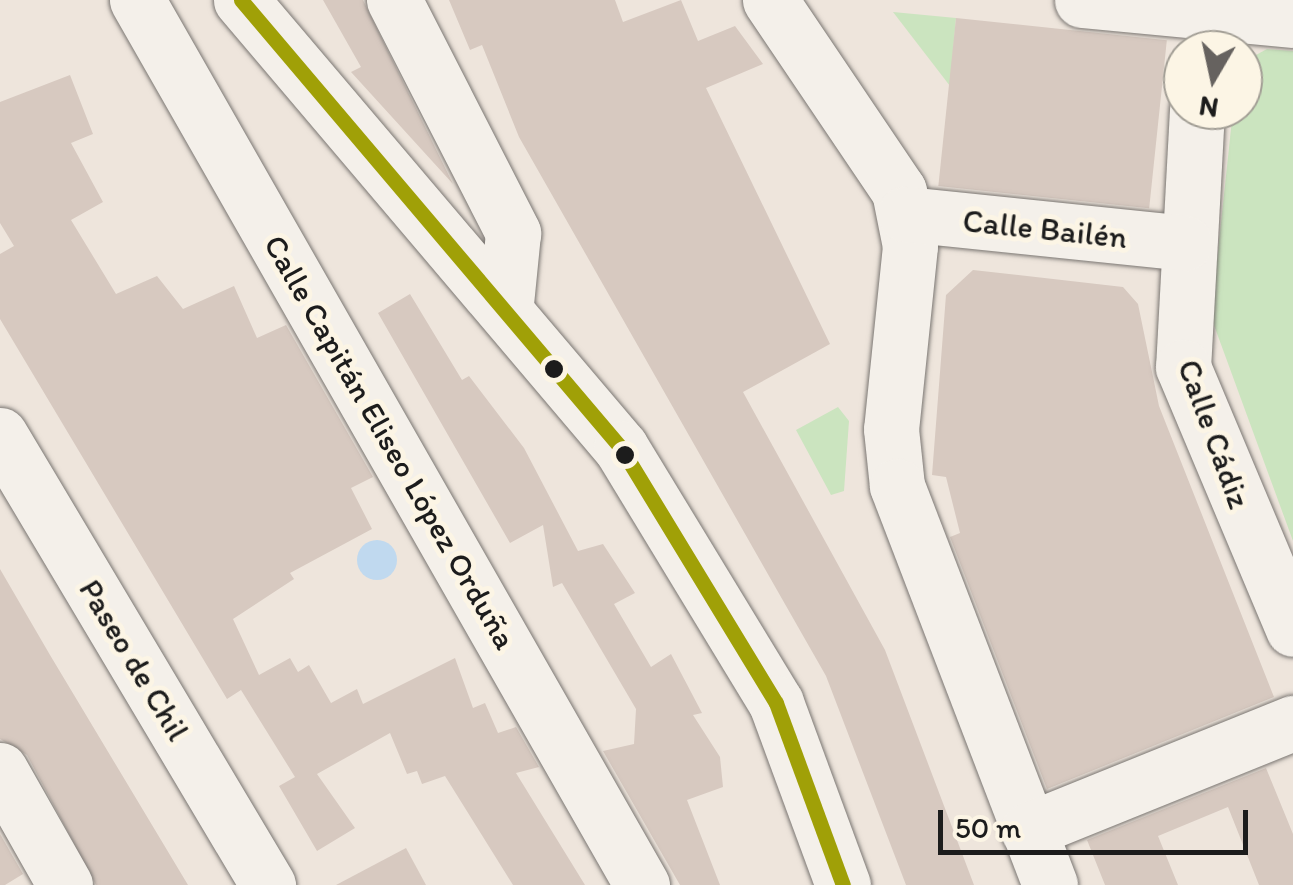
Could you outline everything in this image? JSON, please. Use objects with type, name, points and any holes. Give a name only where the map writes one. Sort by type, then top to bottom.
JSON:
[{"type":"street","name":"Calle Capitán Eliseo López Orduña","points":[[137,0],[642,885]]},
{"type":"street","points":[[241,0],[506,303],[621,448],[728,613],[776,703],[843,885]]},
{"type":"street","points":[[394,0],[514,233],[506,303]]},
{"type":"street","points":[[770,0],[905,214],[892,457],[906,520],[1050,885]]},
{"type":"street","points":[[1082,0],[1205,21],[1293,20]]},
{"type":"street","name":"Calle Cádiz","points":[[1194,130],[1184,244],[1183,367],[1293,629]]},
{"type":"street","name":"Calle Bailén","points":[[905,214],[1184,244]]},
{"type":"street","name":"Paseo de Chil","points":[[0,435],[268,885]]},
{"type":"street","points":[[1028,830],[1293,723]]},
{"type":"street","points":[[0,770],[65,885]]},
{"type":"green space","points":[[893,12],[956,18],[950,86]]},
{"type":"green space","points":[[1263,51],[1293,51],[1293,541],[1211,317],[1231,130],[1263,130]]},
{"type":"green space","points":[[838,407],[849,421],[844,491],[831,495],[796,430]]},
{"type":"water","points":[[377,540],[391,546],[397,560],[391,574],[377,580],[363,574],[357,560],[363,546]]},
{"type":"building","points":[[323,0],[363,0],[453,184],[351,72],[361,67]]},
{"type":"building","points":[[449,0],[615,0],[623,22],[681,0],[698,41],[735,26],[763,64],[706,88],[830,344],[743,392],[885,650],[974,885],[906,885],[826,676],[519,137],[482,45],[470,50]]},
{"type":"building","points":[[956,18],[1163,40],[1163,77],[1149,208],[938,186]]},
{"type":"building","points":[[70,75],[93,134],[71,143],[103,202],[71,220],[116,294],[157,276],[183,309],[234,286],[257,338],[286,325],[373,477],[351,488],[372,529],[290,573],[294,579],[233,619],[259,675],[290,658],[298,672],[309,665],[331,703],[357,689],[363,704],[455,658],[473,708],[485,703],[498,733],[516,727],[539,767],[516,773],[585,885],[513,885],[445,776],[422,784],[417,771],[407,774],[390,733],[317,774],[355,828],[317,851],[279,786],[295,777],[241,690],[227,699],[0,319],[0,254],[14,246],[0,223],[0,102]]},
{"type":"building","points":[[973,270],[1123,287],[1138,304],[1159,406],[1274,697],[1047,789],[950,537],[960,533],[946,477],[932,475],[946,295]]},
{"type":"building","points":[[410,294],[462,380],[469,376],[524,448],[578,551],[603,544],[635,593],[614,604],[651,667],[671,654],[702,713],[693,715],[720,757],[723,787],[687,800],[720,885],[680,885],[603,751],[634,744],[636,709],[562,583],[553,587],[543,525],[510,543],[378,313]]},
{"type":"building","points":[[0,569],[188,885],[96,885],[27,755],[0,739]]},
{"type":"building","points":[[1266,768],[1293,834],[1293,885],[1259,885],[1228,807],[1158,836],[1178,885],[1105,885],[1087,840]]},
{"type":"building","points":[[0,834],[23,874],[5,885],[0,885]]},
{"type":"building","points":[[406,848],[426,885],[336,885]]},
{"type":"transit line","points":[[241,0],[621,448],[776,703],[843,885]]}]
